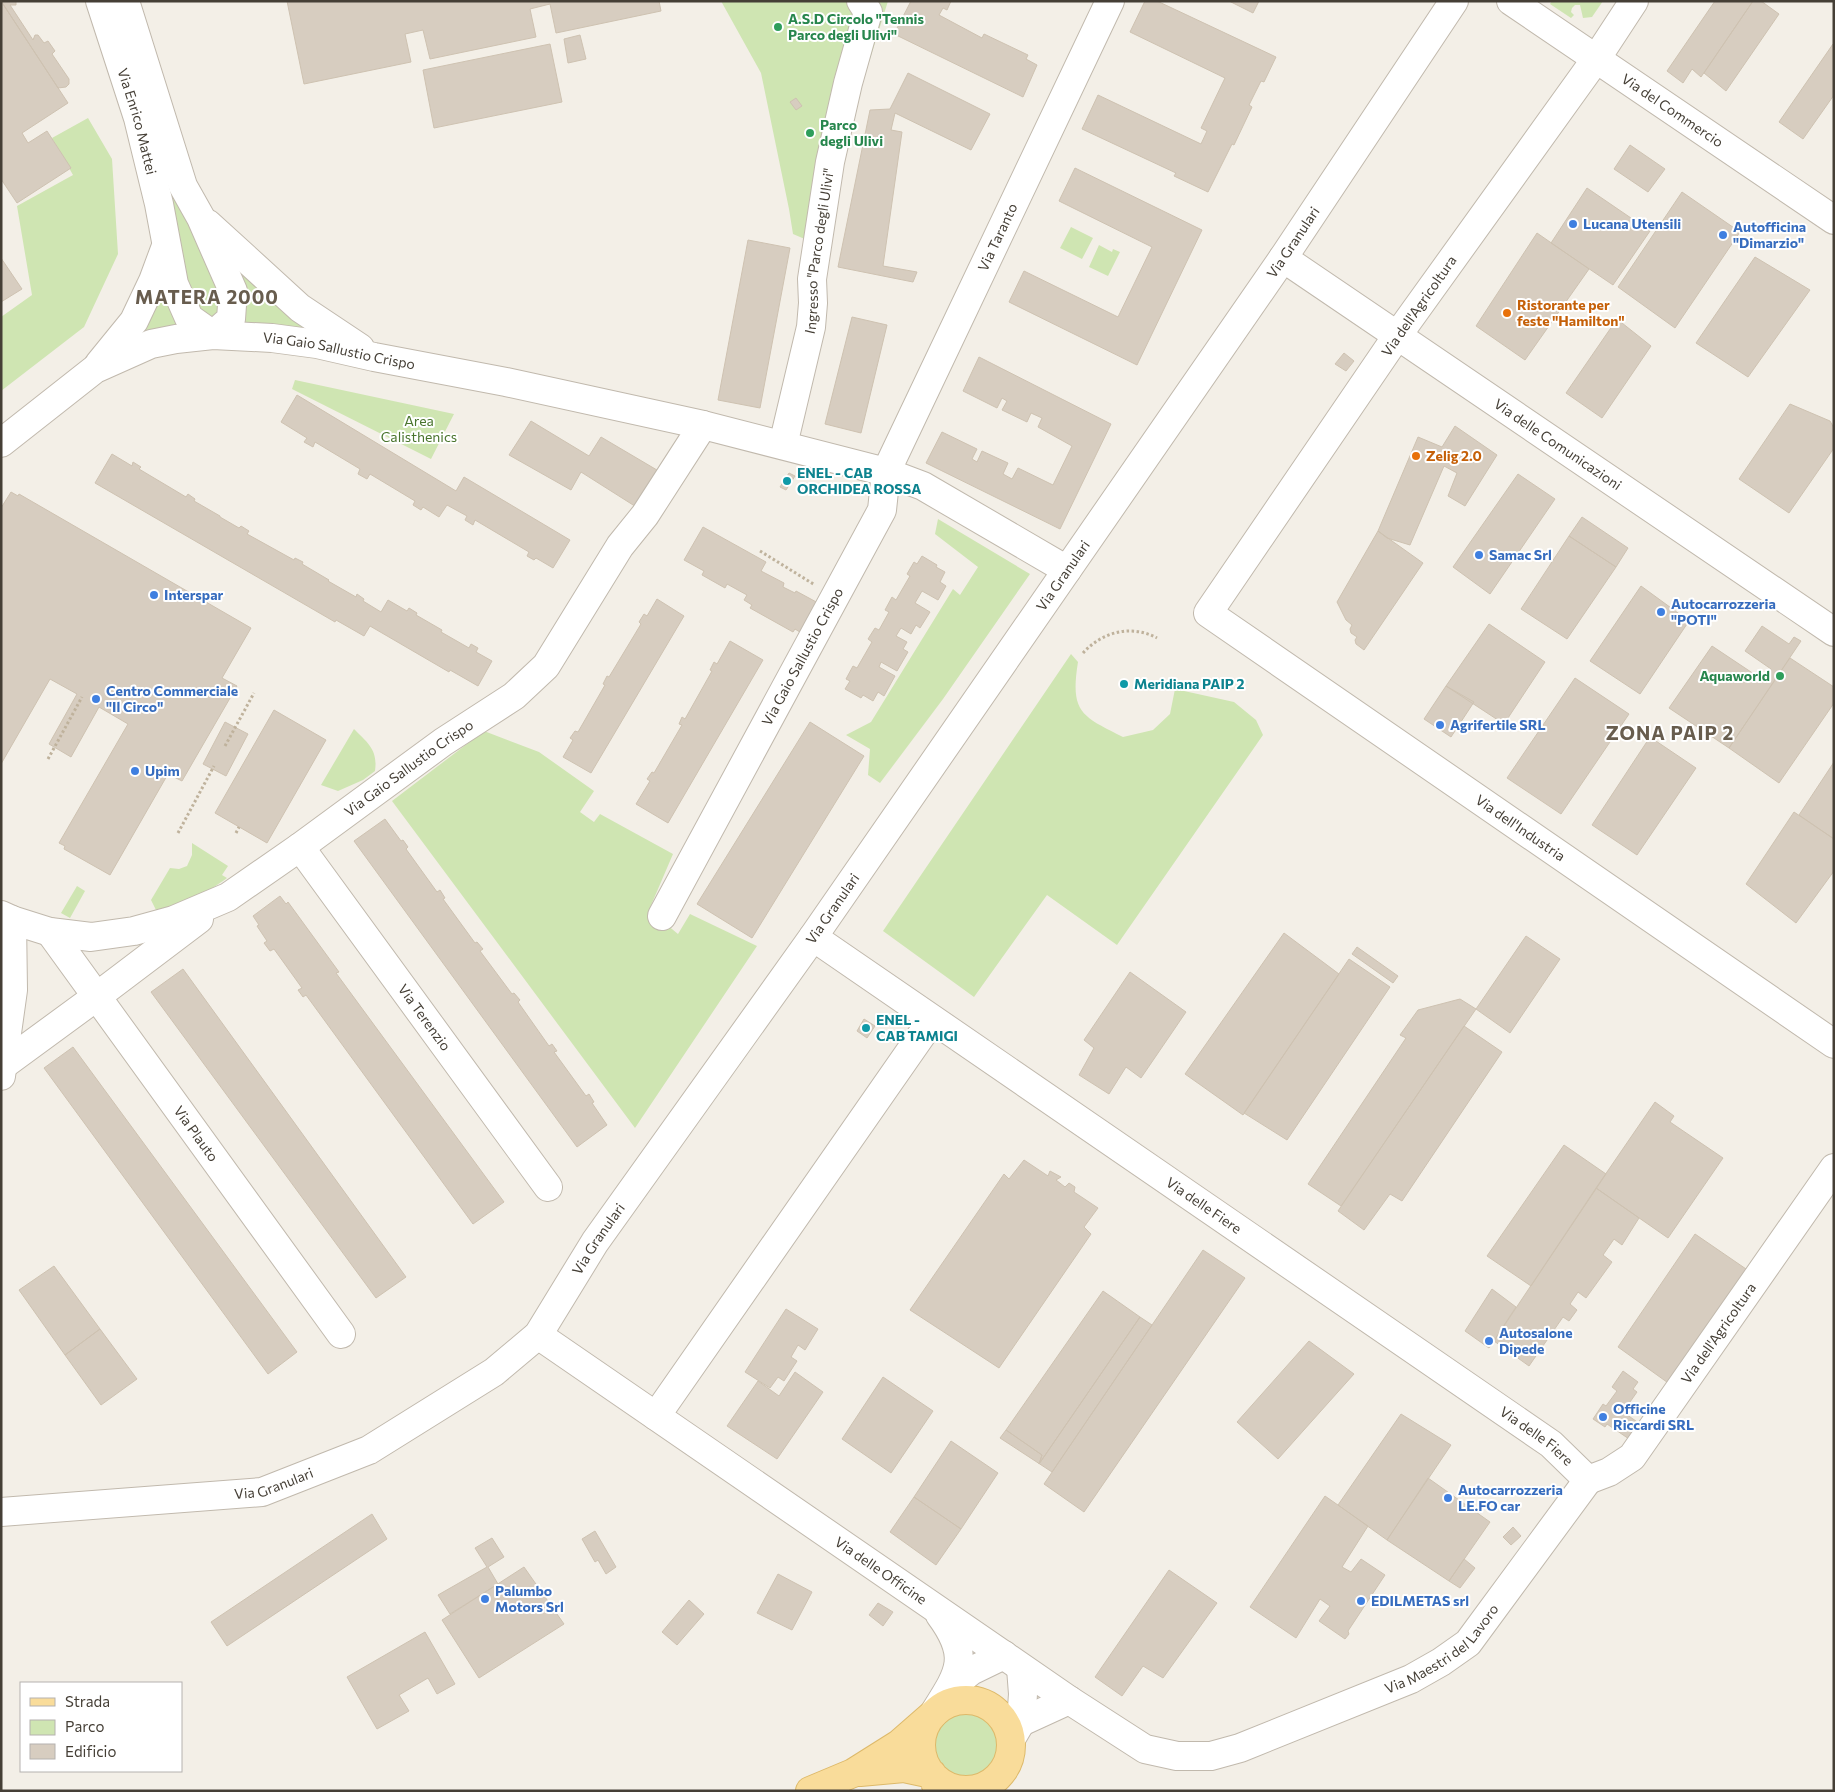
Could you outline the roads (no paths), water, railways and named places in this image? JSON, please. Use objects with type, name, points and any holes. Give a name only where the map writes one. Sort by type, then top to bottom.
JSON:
[{"type":"main road","points":[[810,1791],[853,1773],[899,1744],[946,1704],[960,1700],[980,1702],[999,1714],[1007,1725],[1016,1730],[1007,1765],[999,1776],[986,1788],[959,1789],[935,1783],[904,1768],[853,1773]]},
{"type":"main road","points":[[934,1713],[926,1724],[922,1736],[922,1750],[925,1763],[935,1783]]},
{"type":"street","name":"Via Enrico Mattei","points":[[100,1],[138,118],[159,204],[174,284],[189,318],[213,335],[231,319],[233,291],[201,218],[183,186],[125,1]]},
{"type":"street","name":"Ingresso \"Parco degli Ulivi\"","points":[[783,445],[811,327],[812,279],[830,162],[848,83],[868,12],[861,1]]},
{"type":"street","name":"Via Taranto","points":[[886,472],[1110,1]]},
{"type":"street","name":"Via Granulari","points":[[1,1512],[262,1492],[369,1450],[494,1372],[538,1335],[595,1242],[813,937],[1283,258],[1454,1]]},
{"type":"street","name":"Via del Commercio","points":[[1511,1],[1834,220]]},
{"type":"street","name":"Via dell'Agricoltura","points":[[1208,613],[1397,336],[1596,59],[1634,1]]},
{"type":"street","name":"Via Enrico Mattei","points":[[201,218],[300,308],[374,357]]},
{"type":"street","name":"Via Enrico Mattei","points":[[95,368],[134,321],[154,280],[166,245]]},
{"type":"street","name":"Via delle Comunicazioni","points":[[1283,258],[1834,632]]},
{"type":"street","name":"Via Gaio Sallustio Crispo","points":[[1,443],[95,368],[151,344],[213,335],[272,338],[317,344],[374,357],[506,382],[703,425],[886,472],[923,486],[1067,570]]},
{"type":"street","name":"Via Gaio Sallustio Crispo","points":[[7,918],[50,932],[91,937],[134,931],[174,920],[228,897],[300,847],[443,742],[514,696],[546,666],[620,546],[645,515],[703,425]]},
{"type":"street","name":"Via Gaio Sallustio Crispo","points":[[662,916],[882,510],[886,472]]},
{"type":"street","name":"Via dell'Industria","points":[[1208,613],[1834,1044]]},
{"type":"street","name":"Via Terenzio","points":[[300,847],[548,1187]]},
{"type":"street","points":[[2,1066],[228,897]]},
{"type":"street","points":[[1,1081],[12,990],[7,918]]},
{"type":"street","name":"Via Plauto","points":[[50,932],[341,1334]]},
{"type":"street","name":"Via delle Fiere","points":[[813,937],[1551,1444],[1588,1480]]},
{"type":"street","points":[[656,1416],[932,1020]]},
{"type":"street","name":"Via dell'Agricoltura","points":[[1588,1480],[1609,1472],[1632,1457],[1834,1168]]},
{"type":"street","name":"Via delle Officine","points":[[538,1335],[933,1605],[1012,1662],[1145,1749],[1177,1756],[1211,1756],[1240,1748]]},
{"type":"street","name":"Via Maestri del Lavoro","points":[[1240,1748],[1411,1679],[1441,1662],[1468,1642],[1588,1480]]},
{"type":"street","points":[[933,1605],[952,1632],[959,1650],[959,1666],[950,1687],[934,1713]]},
{"type":"street","points":[[950,1687],[971,1671],[1012,1662],[1024,1694],[1016,1730]]},
{"type":"street","points":[[1016,1730],[1069,1700]]},
{"type":"place","name":"A.S.D Circolo \"Tennis Parco degli Ulivi\"","points":[[778,27]]},
{"type":"place","name":"Parco degli Ulivi","points":[[810,133]]},
{"type":"place","name":"Lucana Utensili","points":[[1573,224]]},
{"type":"place","name":"Autofficina \"Dimarzio\"","points":[[1723,235]]},
{"type":"place","name":"Ristorante per feste \"Hamilton\"","points":[[1507,313]]},
{"type":"place","name":"Zelig 2.0","points":[[1416,456]]},
{"type":"place","name":"ENEL - CAB ORCHIDEA ROSSA","points":[[787,481]]},
{"type":"place","name":"Samac Srl","points":[[1479,555]]},
{"type":"place","name":"Interspar","points":[[154,595]]},
{"type":"place","name":"Autocarrozzeria \"POTI\"","points":[[1661,612]]},
{"type":"place","name":"Aquaworld","points":[[1780,676]]},
{"type":"place","name":"Meridiana PAIP 2","points":[[1124,684]]},
{"type":"place","name":"Centro Commerciale \"Il Circo\"","points":[[96,699]]},
{"type":"place","name":"Agrifertile SRL","points":[[1440,725]]},
{"type":"place","name":"Upim","points":[[135,771]]},
{"type":"place","name":"ENEL - CAB TAMIGI","points":[[866,1028]]},
{"type":"place","name":"Autosalone Dipede","points":[[1489,1341]]},
{"type":"place","name":"Officine Riccardi SRL","points":[[1603,1417]]},
{"type":"place","name":"Autocarrozzeria LE.FO car","points":[[1448,1498]]},
{"type":"place","name":"Palumbo Motors Srl","points":[[485,1599]]},
{"type":"place","name":"EDILMETAS srl","points":[[1361,1601]]},
{"type":"district","name":"MATERA 2000","points":[[207,297]]},
{"type":"district","name":"ZONA PAIP 2","points":[[1670,733]]},
{"type":"park label","name":"Area Calisthenics","points":[[419,430]]}]
